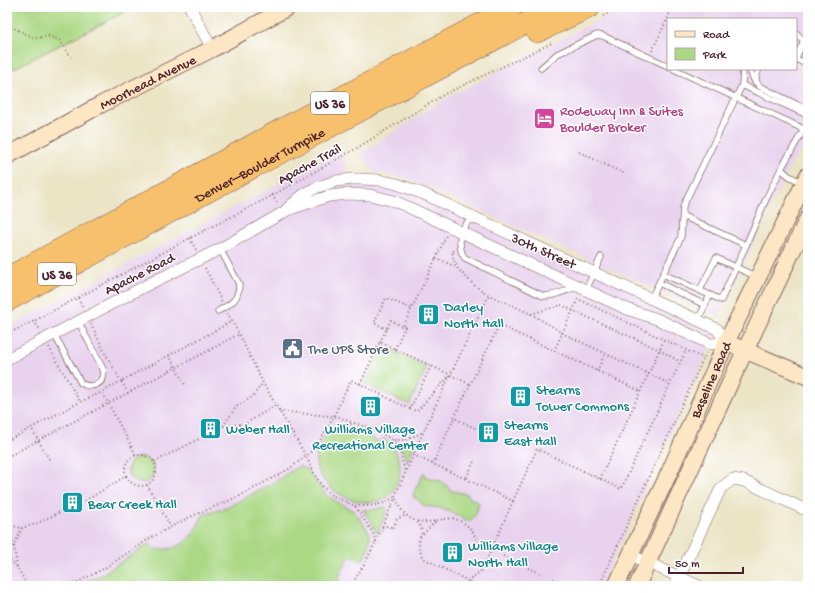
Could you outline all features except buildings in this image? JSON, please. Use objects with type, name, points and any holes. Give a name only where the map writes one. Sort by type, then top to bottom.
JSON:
[{"type":"highway","name":"Denver–Boulder Turnpike","points":[[7,278],[512,7]]},
{"type":"highway","name":"Denver–Boulder Turnpike","points":[[7,301],[292,147],[556,7]]},
{"type":"highway","points":[[292,147],[595,12]]},
{"type":"main road","name":"Moorhead Avenue","points":[[7,156],[100,105],[212,49],[288,7]]},
{"type":"main road","name":"Baseline Road","points":[[616,586],[669,473],[726,343],[806,179]]},
{"type":"main road","name":"Baseline Road","points":[[637,586],[808,218]]},
{"type":"main road","name":"30th Street","points":[[726,343],[808,377]]},
{"type":"street","points":[[190,7],[212,49]]},
{"type":"street","name":"Apache Road","points":[[284,212],[307,192],[318,186],[336,181],[353,179]]},
{"type":"street","name":"30th Street","points":[[353,179],[379,180],[397,184],[424,194],[525,242],[717,329],[726,343],[710,344],[656,319],[627,309],[394,201],[370,195],[355,194]]},
{"type":"street","name":"Apache Road","points":[[7,359],[168,274],[220,249],[296,206],[329,196],[355,194]]},
{"type":"street","points":[[677,581],[721,488],[732,479],[744,481],[808,511]]},
{"type":"street","points":[[631,555],[648,563],[677,581],[700,586]]},
{"type":"lane","points":[[797,34],[806,41],[797,57]]},
{"type":"lane","points":[[541,68],[557,54],[597,35],[604,36],[667,66]]},
{"type":"lane","points":[[797,60],[808,65]]},
{"type":"lane","points":[[663,274],[721,300],[781,170],[806,130],[676,70]]},
{"type":"lane","points":[[651,299],[681,237],[683,206],[742,84],[743,70]]},
{"type":"lane","points":[[751,70],[751,73],[759,86],[808,110]]},
{"type":"lane","points":[[756,83],[755,79],[759,70]]},
{"type":"lane","points":[[742,84],[803,113],[808,113]]},
{"type":"lane","points":[[781,170],[789,176],[806,179]]},
{"type":"lane","points":[[473,216],[461,232],[462,255],[465,258],[543,296],[582,288],[594,272],[601,256]]},
{"type":"lane","points":[[683,216],[746,245]]},
{"type":"lane","points":[[218,310],[231,303],[238,295],[239,290],[239,284],[220,249]]},
{"type":"lane","points":[[700,290],[716,258],[757,277]]},
{"type":"lane","points":[[659,283],[705,305]]},
{"type":"lane","points":[[698,320],[710,295]]},
{"type":"lane","points":[[54,334],[81,383],[87,386],[98,383],[104,375],[103,369],[78,321]]},
{"type":"path","points":[[595,12],[620,7]]},
{"type":"path","points":[[668,18],[672,7]]},
{"type":"path","points":[[649,57],[667,19]]},
{"type":"path","points":[[7,25],[35,38],[48,36],[59,40],[71,58]]},
{"type":"path","name":"Apache Trail","points":[[7,334],[352,151],[446,94],[554,42]]},
{"type":"path","points":[[579,152],[625,174]]},
{"type":"path","points":[[395,349],[405,328],[403,326],[412,310],[446,236]]},
{"type":"path","points":[[190,238],[263,383],[322,486],[331,495],[356,506],[373,506],[390,501],[395,496]]},
{"type":"path","points":[[454,251],[452,252],[457,268]]},
{"type":"path","points":[[436,258],[457,268],[475,286],[489,295],[532,314],[562,333],[670,384]]},
{"type":"path","points":[[351,586],[376,541],[424,431],[489,295]]},
{"type":"path","points":[[387,329],[374,323],[386,298],[412,310]]},
{"type":"path","points":[[554,351],[578,299],[704,357],[598,586]]},
{"type":"path","points":[[532,314],[560,303],[572,310],[660,350],[680,362]]},
{"type":"path","points":[[360,384],[391,320],[403,326]]},
{"type":"path","points":[[128,393],[121,381],[232,321]]},
{"type":"path","points":[[433,464],[499,325],[640,391]]},
{"type":"path","points":[[7,457],[239,334]]},
{"type":"path","points":[[600,479],[665,340]]},
{"type":"path","points":[[380,342],[470,384]]},
{"type":"path","points":[[468,586],[471,578],[480,572],[492,549],[537,449],[621,489],[686,350]]},
{"type":"path","points":[[597,371],[606,354]]},
{"type":"path","points":[[169,356],[185,385]]},
{"type":"path","points":[[410,409],[431,366]]},
{"type":"path","points":[[70,586],[105,568],[152,537],[190,517],[240,496],[289,469],[314,449],[327,430],[351,380],[417,411],[451,375]]},
{"type":"path","points":[[263,383],[252,398],[236,407],[222,426],[245,424],[276,405]]},
{"type":"path","points":[[7,441],[80,402]]},
{"type":"path","points":[[108,404],[136,455]]},
{"type":"path","points":[[279,411],[339,417],[375,429],[392,440],[400,452],[405,473]]},
{"type":"path","points":[[454,418],[475,428]]},
{"type":"path","points":[[327,430],[354,423]]},
{"type":"path","points":[[31,428],[49,459]]},
{"type":"path","points":[[392,440],[406,440],[424,431]]},
{"type":"path","points":[[154,462],[201,438]]},
{"type":"path","points":[[136,455],[145,455],[154,462],[156,467],[155,475],[151,482],[147,485],[134,485],[126,476],[126,463],[136,455]]},
{"type":"path","points":[[413,455],[513,501]]},
{"type":"path","points":[[466,479],[475,459]]},
{"type":"path","points":[[85,501],[126,476]]},
{"type":"path","points":[[147,485],[171,527]]},
{"type":"path","points":[[395,496],[398,506],[406,515],[417,522],[421,527],[422,534],[418,547],[423,558],[470,582]]},
{"type":"path","points":[[356,506],[376,541]]},
{"type":"path","points":[[7,525],[22,528],[38,523],[62,511]]},
{"type":"path","points":[[382,527],[387,526],[393,528],[397,518],[406,515]]},
{"type":"path","points":[[417,522],[456,519],[473,531],[478,544],[492,549]]},
{"type":"path","points":[[422,534],[436,521]]},
{"type":"path","points":[[14,546],[22,528]]},
{"type":"path","points":[[7,536],[14,546],[17,567]]},
{"type":"path","points":[[503,556],[517,563]]},
{"type":"path","points":[[7,558],[17,567],[29,586]]},
{"type":"path","points":[[528,568],[543,574]]},
{"type":"path","points":[[554,579],[568,586]]},
{"type":"shaded area","points":[[625,7],[808,7],[808,137],[789,168],[719,317],[406,178],[374,172],[360,154],[448,97]]},
{"type":"shaded area","points":[[340,151],[349,175],[404,183],[719,327],[601,586],[7,586],[7,328]]},
{"type":"green space","points":[[7,7],[122,7],[125,12],[7,72]]},
{"type":"green space","points":[[383,346],[427,367],[409,405],[365,384]]},
{"type":"green space","points":[[350,428],[369,431],[367,436],[381,443],[383,438],[396,452],[400,465],[400,473],[393,491],[386,498],[375,502],[362,502],[349,499],[327,485],[320,475],[316,463],[317,451],[325,437],[336,431]]},
{"type":"green space","points":[[416,441],[407,462],[398,443]]},
{"type":"green space","points":[[141,457],[150,461],[154,470],[150,479],[141,483],[132,479],[128,470],[132,461]]},
{"type":"green space","points":[[299,466],[306,469],[327,496],[354,511],[369,533],[370,539],[368,550],[362,561],[349,556],[338,580],[349,585],[348,586],[78,586],[101,575],[150,543],[152,549],[178,546],[190,538],[203,515],[226,508],[271,484]]},
{"type":"green space","points":[[424,472],[426,477],[441,481],[452,491],[467,494],[471,499],[476,500],[479,503],[476,514],[470,522],[462,519],[460,516],[437,507],[423,505],[418,499],[414,498],[413,494]]},
{"type":"green space","points":[[384,507],[387,511],[378,532],[376,532],[363,510],[373,510]]},
{"type":"place","name":"Rodeway Inn & Suites Boulder Broker","points":[[545,118]]},
{"type":"place","name":"Darley North Hall","points":[[428,314]]},
{"type":"place","name":"The UPS Store","points":[[293,348]]},
{"type":"place","name":"Stearns Tower Commons","points":[[521,397]]},
{"type":"place","name":"Williams Village Recreational Center","points":[[370,406]]},
{"type":"place","name":"Weber Hall","points":[[210,428]]},
{"type":"place","name":"Stearns East Hall","points":[[488,432]]},
{"type":"place","name":"Bear Creek Hall","points":[[73,503]]},
{"type":"place","name":"Williams Village North Hall","points":[[453,553]]}]
